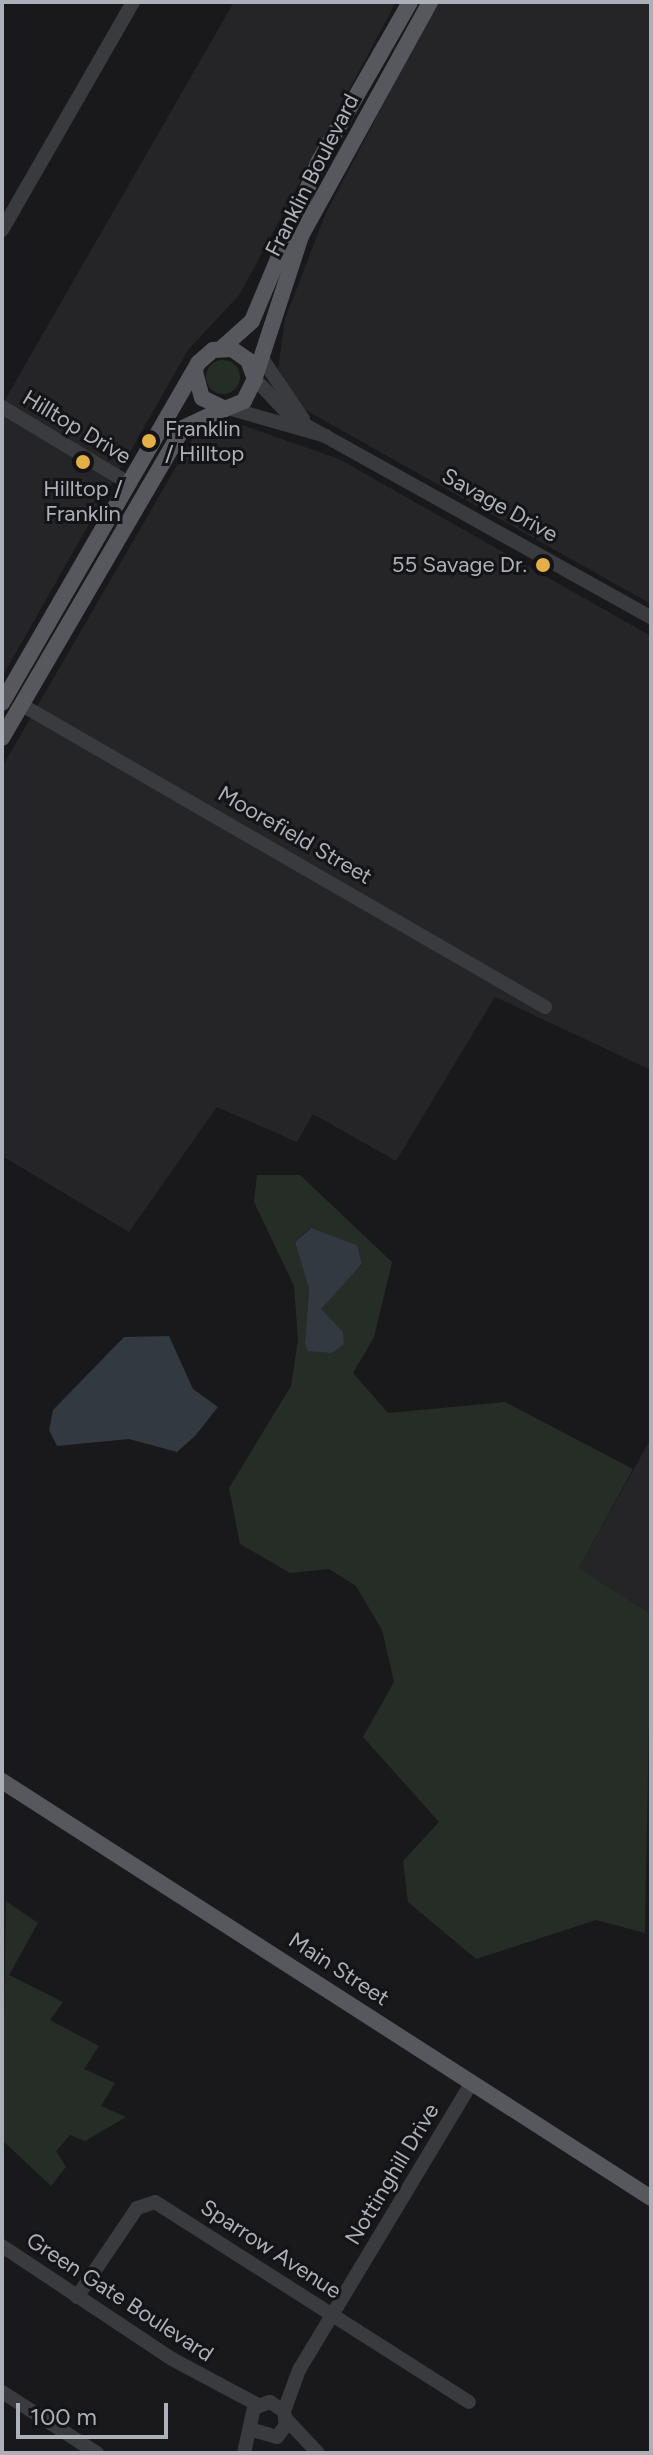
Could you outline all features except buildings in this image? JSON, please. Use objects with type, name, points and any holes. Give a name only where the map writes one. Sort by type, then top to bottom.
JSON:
[{"type":"main road","name":"Franklin Boulevard","points":[[222,348],[252,321],[319,161],[410,2]]},
{"type":"main road","name":"Franklin Boulevard","points":[[255,378],[301,236],[430,2]]},
{"type":"main road","points":[[2,703],[205,355],[222,348],[241,353],[255,378],[244,401],[183,428],[2,738]]},
{"type":"main road","points":[[195,372],[202,398],[227,408]]},
{"type":"main road","name":"Main Street","points":[[2,1781],[651,2198]]},
{"type":"street","points":[[2,230],[133,2]]},
{"type":"street","points":[[261,357],[306,423]]},
{"type":"street","name":"Savage Drive","points":[[255,378],[278,408],[651,617]]},
{"type":"street","name":"Hilltop Drive","points":[[2,407],[130,484]]},
{"type":"street","name":"Savage Drive","points":[[227,408],[326,436]]},
{"type":"street","name":"Moorefield Street","points":[[22,705],[545,1007]]},
{"type":"street","name":"Nottinghill Drive","points":[[274,2438],[285,2416],[299,2370],[472,2082]]},
{"type":"street","name":"Sparrow Avenue","points":[[77,2297],[137,2208],[155,2202],[469,2402]]},
{"type":"street","name":"Green Gate Boulevard","points":[[2,2246],[215,2385],[285,2416]]},
{"type":"street","name":"Nottinghill Drive","points":[[251,2425],[261,2404],[299,2370]]},
{"type":"street","name":"Green Gate Boulevard","points":[[215,2385],[251,2425],[274,2438]]},
{"type":"street","points":[[2,2392],[97,2453]]},
{"type":"street","points":[[285,2416],[318,2453]]},
{"type":"street","points":[[244,2453],[251,2425]]},
{"type":"street","points":[[257,2453],[274,2438],[318,2453]]},
{"type":"shaded area","points":[[234,2],[396,2],[240,294],[188,350],[2,677],[2,405]]},
{"type":"shaded area","points":[[437,2],[651,2],[651,604],[300,407],[278,369],[285,319],[325,215]]},
{"type":"shaded area","points":[[223,360],[235,365],[240,377],[235,389],[223,394],[211,389],[206,377],[211,365]]},
{"type":"shaded area","points":[[239,424],[339,459],[651,636],[651,1070],[495,997],[396,1161],[313,1114],[297,1142],[217,1107],[129,1232],[2,1156],[2,767],[194,436]]},
{"type":"shaded area","points":[[257,1175],[300,1175],[392,1262],[374,1337],[353,1373],[388,1413],[505,1402],[633,1469],[579,1568],[651,1614],[645,1933],[596,1920],[476,1959],[408,1902],[403,1861],[439,1822],[363,1737],[394,1682],[382,1630],[356,1586],[329,1569],[290,1573],[240,1544],[229,1488],[291,1386],[298,1340],[294,1286],[254,1202]],"holes":[[[310,1228],[357,1245],[362,1265],[326,1298],[305,1343],[309,1289],[295,1242]]]},
{"type":"shaded area","points":[[311,1228],[357,1245],[362,1264],[321,1309],[343,1332],[344,1344],[332,1353],[308,1351],[305,1343],[309,1289],[295,1242]]},
{"type":"shaded area","points":[[169,1336],[193,1389],[218,1407],[195,1436],[177,1452],[129,1439],[57,1446],[49,1430],[53,1410],[124,1337]]},
{"type":"shaded area","points":[[651,1438],[651,1614],[579,1568]]},
{"type":"shaded area","points":[[6,1901],[38,1923],[9,1975],[63,2002],[50,2020],[99,2046],[84,2069],[115,2083],[101,2106],[126,2117],[85,2141],[70,2135],[56,2151],[66,2167],[51,2186],[2,2140]]},
{"type":"place","name":"Franklin / Hilltop","points":[[149,441]]},
{"type":"place","name":"Hilltop / Franklin","points":[[83,462]]},
{"type":"place","name":"55 Savage Dr.","points":[[543,565]]}]
